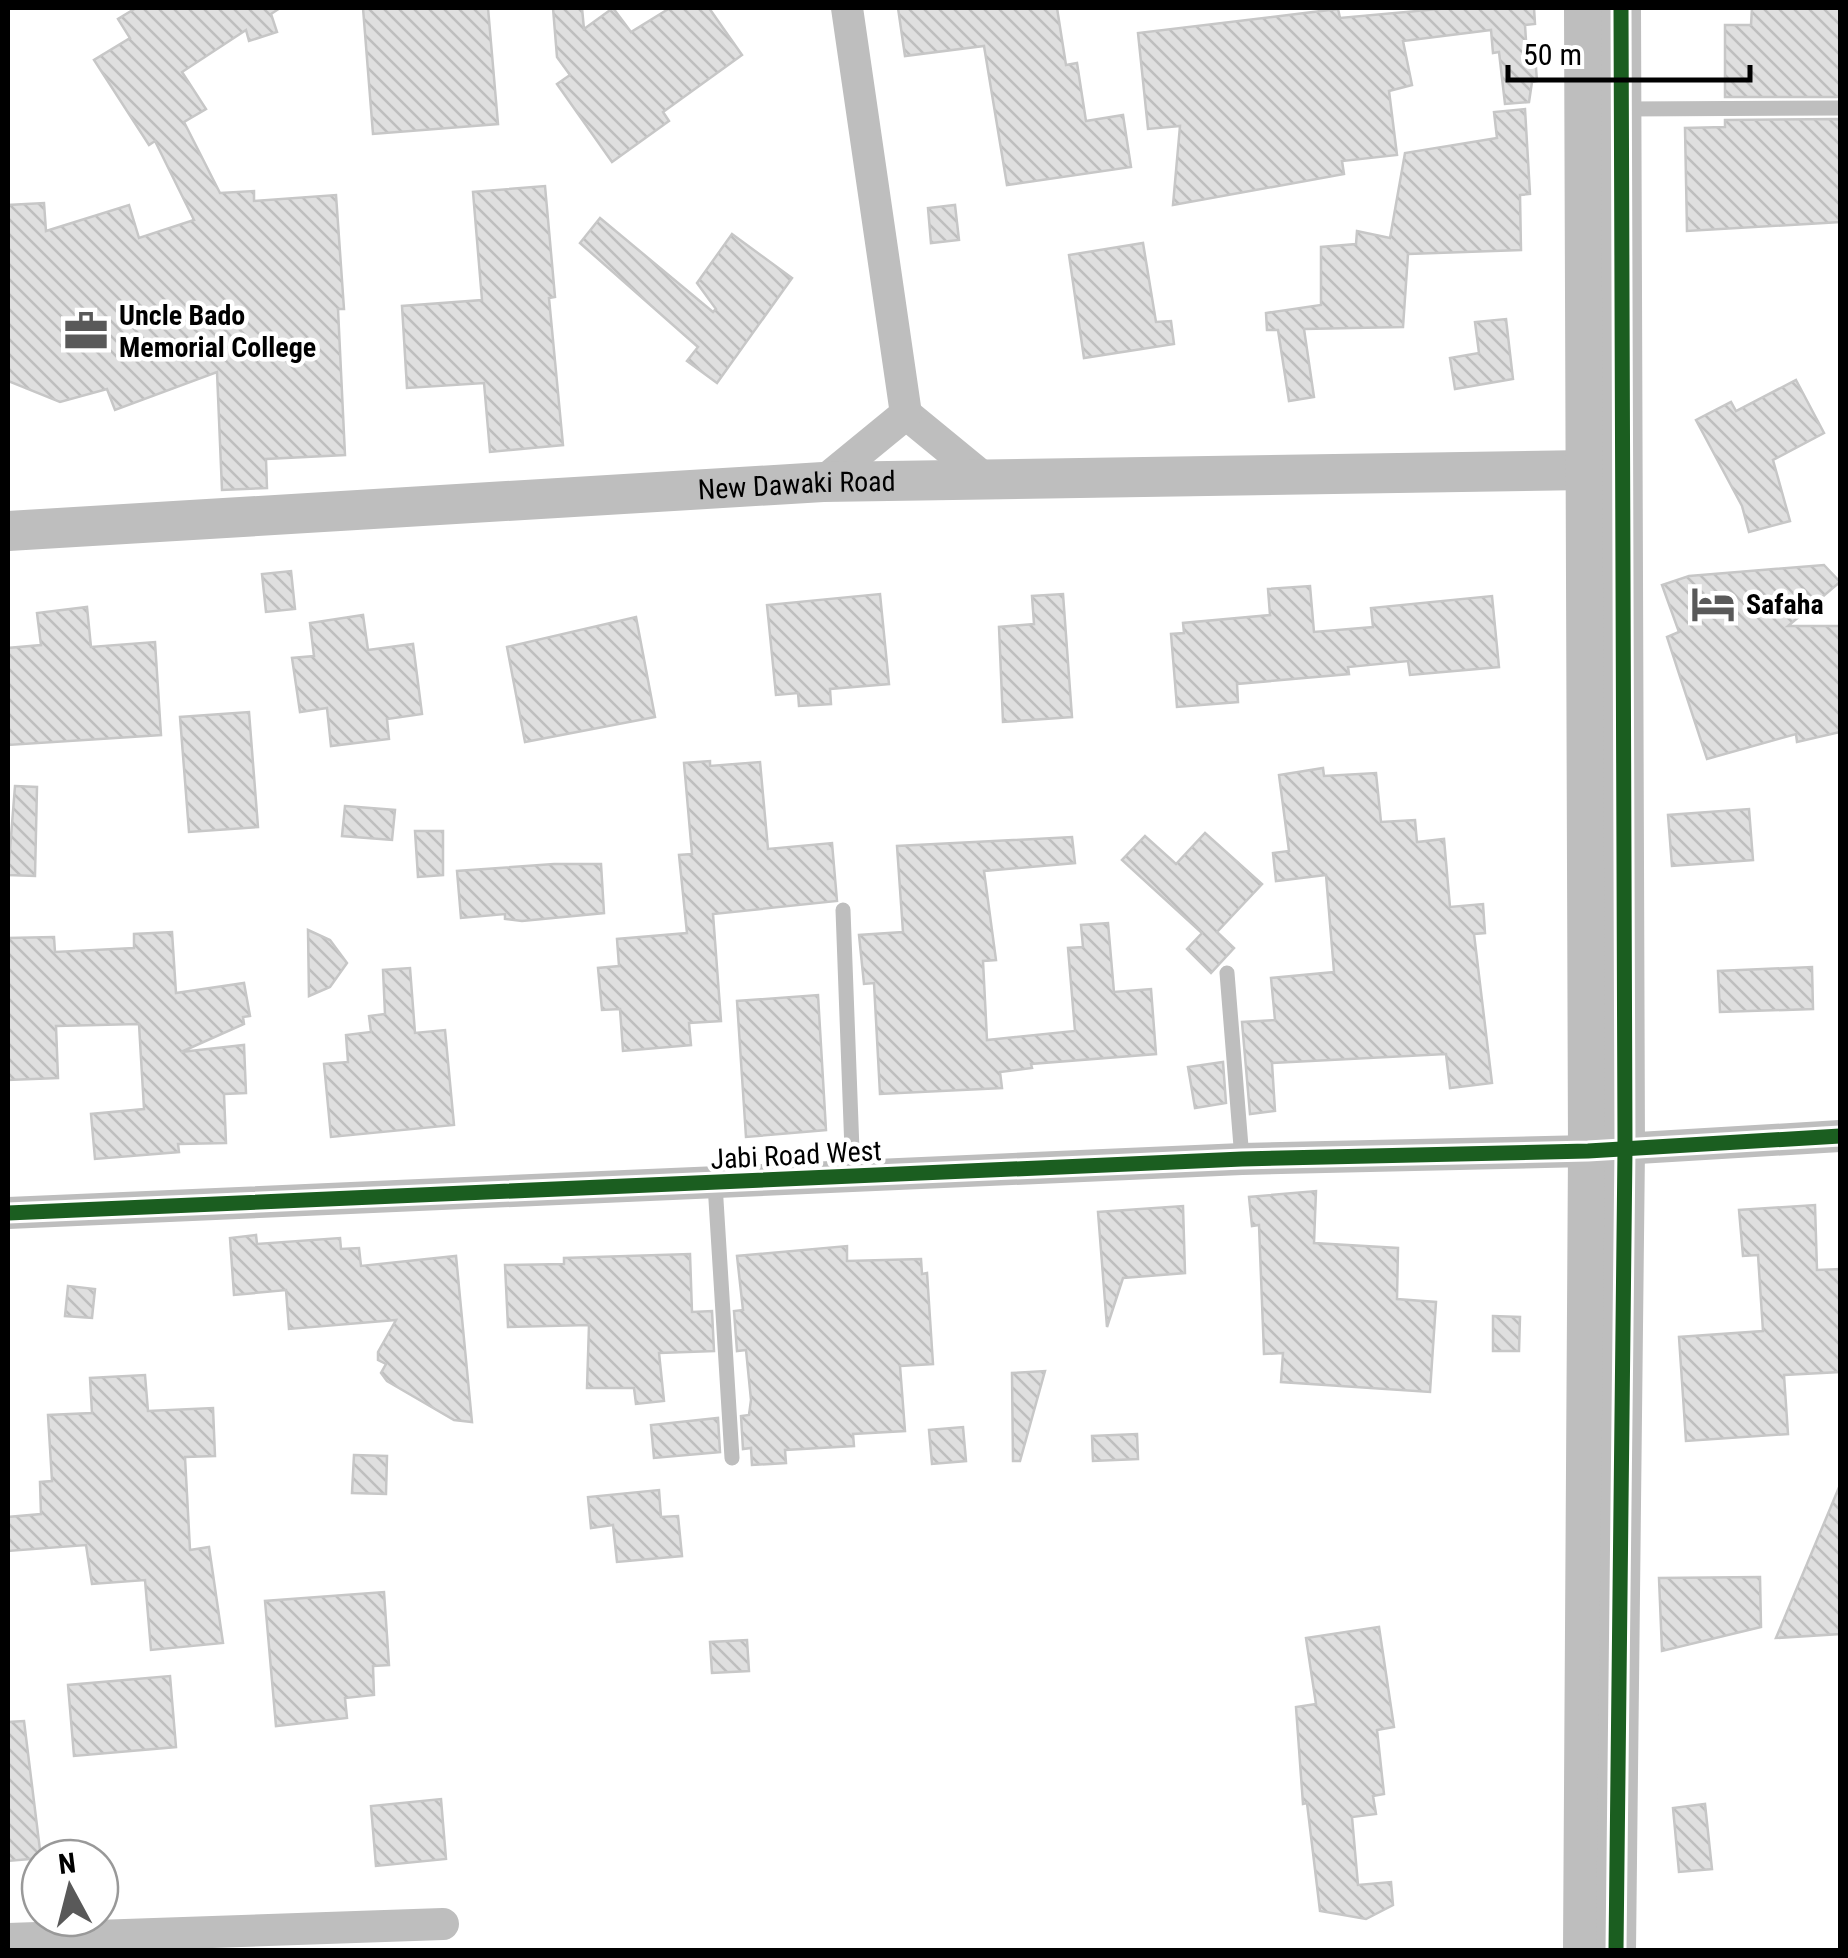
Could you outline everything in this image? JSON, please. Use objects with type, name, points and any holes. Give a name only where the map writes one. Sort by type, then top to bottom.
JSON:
[{"type":"street","points":[[847,8],[906,414],[984,478]]},
{"type":"street","points":[[1584,8],[1586,470],[1606,1150]]},
{"type":"street","points":[[1583,1950],[1600,1892],[1620,8]]},
{"type":"street","points":[[823,482],[906,414]]},
{"type":"street","name":"New Dawaki Road","points":[[8,531],[823,482],[1586,470]]},
{"type":"street","name":"Jabi Road West","points":[[8,1213],[1242,1159],[1606,1150],[1840,1136]]},
{"type":"street","points":[[1600,1892],[1616,1950]]},
{"type":"street","points":[[8,1940],[442,1924]]},
{"type":"lane","points":[[1621,108],[1840,108]]},
{"type":"lane","points":[[843,910],[853,1177]]},
{"type":"lane","points":[[1227,974],[1242,1159]]},
{"type":"lane","points":[[715,1184],[732,1458]]},
{"type":"building","points":[[136,8],[280,8],[271,14],[277,32],[249,41],[246,30],[182,72],[206,109],[184,122],[220,193],[254,191],[254,201],[336,195],[344,309],[338,309],[345,455],[266,459],[267,488],[222,490],[217,372],[115,410],[107,389],[60,402],[8,381],[8,205],[44,203],[46,231],[129,205],[139,238],[194,220],[155,141],[149,145],[94,60],[130,38],[118,19]]},
{"type":"building","points":[[363,8],[488,8],[498,124],[373,134]]},
{"type":"building","points":[[553,8],[582,8],[584,29],[613,8],[631,32],[670,8],[709,8],[742,55],[663,112],[669,121],[612,162],[557,84],[570,75],[557,57]]},
{"type":"building","points":[[898,8],[1057,8],[1066,65],[1077,63],[1086,121],[1123,115],[1131,167],[1007,185],[984,46],[905,56]]},
{"type":"building","points":[[1450,8],[1534,8],[1535,24],[1525,25],[1527,56],[1535,55],[1537,81],[1532,82],[1529,102],[1505,104],[1499,52],[1493,53],[1491,30],[1403,41],[1412,85],[1389,91],[1397,155],[1342,161],[1344,174],[1173,205],[1180,126],[1148,129],[1138,33],[1338,9],[1340,18]]},
{"type":"building","points":[[1752,8],[1840,8],[1840,97],[1725,97],[1725,25],[1751,25]]},
{"type":"building","points":[[1525,109],[1530,194],[1520,195],[1521,250],[1408,254],[1403,327],[1304,329],[1314,397],[1289,401],[1278,330],[1267,330],[1266,313],[1321,305],[1321,247],[1356,244],[1357,231],[1390,238],[1405,153],[1497,138],[1494,112]]},
{"type":"building","points":[[1840,119],[1840,222],[1687,231],[1685,128],[1725,127],[1725,120]]},
{"type":"building","points":[[545,186],[555,297],[549,298],[563,445],[490,452],[484,383],[407,388],[402,306],[482,300],[473,192]]},
{"type":"building","points":[[955,205],[959,240],[931,243],[928,208]]},
{"type":"building","points":[[600,218],[713,312],[716,309],[697,283],[732,234],[792,278],[717,383],[687,361],[698,347],[580,243]]},
{"type":"building","points":[[1143,243],[1156,322],[1171,321],[1174,344],[1084,358],[1069,255]]},
{"type":"building","points":[[1506,319],[1513,379],[1455,389],[1450,358],[1479,353],[1475,322]]},
{"type":"building","points":[[1796,380],[1824,433],[1773,460],[1790,521],[1749,532],[1742,506],[1696,420],[1731,402],[1736,411]]},
{"type":"building","points":[[1824,565],[1840,582],[1788,626],[1840,626],[1840,732],[1797,742],[1796,734],[1707,759],[1667,637],[1679,632],[1662,585],[1689,576]]},
{"type":"building","points":[[291,571],[295,609],[266,612],[262,574]]},
{"type":"building","points":[[1310,586],[1314,632],[1373,627],[1371,608],[1492,596],[1499,667],[1410,675],[1408,661],[1348,667],[1349,674],[1237,684],[1238,702],[1177,707],[1171,634],[1184,633],[1183,623],[1270,615],[1268,589]]},
{"type":"building","points":[[880,594],[889,684],[830,689],[831,704],[799,706],[798,693],[776,695],[767,605]]},
{"type":"building","points":[[1063,594],[1072,717],[1003,722],[999,627],[1034,624],[1032,596]]},
{"type":"building","points":[[87,607],[91,647],[155,642],[161,735],[8,745],[8,648],[41,645],[37,613]]},
{"type":"building","points":[[363,615],[368,650],[413,644],[422,714],[387,719],[389,739],[331,746],[327,708],[300,712],[292,658],[314,656],[310,623]]},
{"type":"building","points":[[636,617],[655,717],[525,742],[507,647]]},
{"type":"building","points":[[249,712],[258,827],[189,832],[180,717]]},
{"type":"building","points":[[710,761],[710,766],[760,762],[768,849],[832,843],[837,901],[713,914],[721,1021],[689,1023],[691,1045],[623,1051],[620,1009],[602,1010],[598,968],[619,966],[617,939],[687,933],[679,855],[692,854],[684,763]]},
{"type":"building","points":[[1323,768],[1324,776],[1376,773],[1381,822],[1415,820],[1417,842],[1444,839],[1450,907],[1483,904],[1485,933],[1474,934],[1492,1083],[1450,1088],[1446,1054],[1272,1063],[1275,1111],[1250,1114],[1242,1022],[1275,1020],[1271,978],[1334,972],[1326,875],[1276,881],[1273,853],[1289,851],[1279,775]]},
{"type":"building","points":[[15,786],[37,787],[35,876],[8,875]]},
{"type":"building","points":[[345,806],[395,810],[392,840],[342,836]]},
{"type":"building","points":[[1749,809],[1753,860],[1672,866],[1668,815]]},
{"type":"building","points":[[415,831],[443,831],[443,875],[418,877]]},
{"type":"building","points":[[1205,833],[1262,884],[1217,932],[1234,948],[1211,973],[1187,949],[1202,933],[1122,860],[1145,836],[1176,864]]},
{"type":"building","points":[[1072,837],[1075,863],[984,871],[996,960],[983,961],[987,1040],[1075,1031],[1068,948],[1083,947],[1081,925],[1108,923],[1114,992],[1151,989],[1156,1054],[1031,1064],[1032,1068],[1000,1072],[1002,1088],[880,1094],[874,983],[864,984],[859,935],[903,932],[897,846]]},
{"type":"building","points":[[601,864],[604,913],[522,921],[505,919],[505,914],[461,918],[457,871]]},
{"type":"building","points":[[308,930],[330,940],[347,963],[330,987],[309,996]]},
{"type":"building","points":[[172,932],[176,993],[244,983],[250,1016],[243,1017],[244,1024],[181,1052],[244,1045],[246,1093],[224,1094],[226,1143],[178,1144],[179,1152],[95,1159],[91,1114],[144,1109],[139,1024],[56,1026],[58,1078],[8,1080],[8,938],[54,937],[55,952],[134,948],[134,934]]},
{"type":"building","points":[[1812,967],[1813,1009],[1720,1012],[1718,971]]},
{"type":"building","points":[[410,968],[415,1033],[445,1030],[454,1125],[331,1137],[324,1064],[348,1062],[346,1035],[371,1032],[369,1016],[385,1014],[383,970]]},
{"type":"building","points":[[818,995],[826,1130],[746,1137],[737,1001]]},
{"type":"building","points":[[1223,1062],[1226,1103],[1195,1108],[1188,1067]]},
{"type":"building","points":[[1316,1191],[1314,1243],[1398,1248],[1397,1299],[1436,1302],[1430,1392],[1281,1382],[1283,1353],[1264,1354],[1259,1225],[1252,1226],[1249,1197]]},
{"type":"building","points":[[1815,1205],[1817,1270],[1840,1269],[1840,1372],[1784,1375],[1788,1434],[1686,1441],[1679,1337],[1763,1331],[1758,1255],[1743,1256],[1739,1210]]},
{"type":"building","points":[[1183,1206],[1185,1273],[1123,1278],[1107,1327],[1098,1212]]},
{"type":"building","points":[[256,1235],[257,1244],[340,1238],[341,1249],[359,1248],[361,1266],[456,1256],[472,1422],[454,1420],[387,1381],[381,1373],[386,1364],[378,1360],[378,1352],[396,1320],[289,1329],[286,1290],[234,1295],[230,1238]]},
{"type":"building","points":[[847,1246],[847,1261],[921,1259],[922,1274],[927,1273],[933,1364],[900,1366],[905,1431],[853,1434],[854,1446],[785,1450],[786,1463],[752,1465],[751,1448],[743,1449],[741,1416],[749,1415],[751,1400],[746,1350],[737,1351],[734,1311],[743,1310],[737,1256]]},
{"type":"building","points":[[690,1254],[692,1312],[712,1311],[714,1351],[659,1353],[664,1401],[636,1404],[634,1388],[587,1388],[589,1325],[508,1327],[505,1265],[564,1264],[564,1258]]},
{"type":"building","points":[[68,1286],[95,1289],[92,1318],[65,1316]]},
{"type":"building","points":[[1493,1316],[1520,1317],[1519,1351],[1493,1351]]},
{"type":"building","points":[[1045,1371],[1020,1461],[1013,1461],[1012,1373]]},
{"type":"building","points":[[145,1375],[148,1411],[213,1408],[215,1456],[185,1457],[190,1550],[209,1547],[223,1643],[151,1650],[145,1580],[92,1584],[86,1545],[8,1551],[8,1517],[41,1514],[40,1482],[52,1481],[48,1415],[92,1413],[90,1378]]},
{"type":"building","points":[[718,1418],[720,1452],[654,1458],[651,1425]]},
{"type":"building","points":[[963,1427],[966,1461],[932,1464],[929,1430]]},
{"type":"building","points":[[1137,1434],[1138,1459],[1093,1461],[1092,1436]]},
{"type":"building","points":[[354,1455],[387,1456],[386,1494],[352,1493]]},
{"type":"building","points":[[1840,1485],[1840,1634],[1776,1638]]},
{"type":"building","points":[[659,1490],[661,1517],[678,1516],[682,1556],[617,1562],[613,1525],[591,1528],[588,1497]]},
{"type":"building","points":[[1760,1577],[1761,1627],[1662,1651],[1659,1578]]},
{"type":"building","points":[[384,1592],[389,1665],[373,1666],[374,1695],[345,1698],[347,1718],[276,1726],[265,1601]]},
{"type":"building","points":[[1379,1627],[1394,1727],[1377,1730],[1384,1794],[1373,1796],[1376,1814],[1352,1817],[1358,1885],[1391,1882],[1393,1905],[1366,1919],[1320,1911],[1307,1803],[1303,1804],[1296,1707],[1316,1704],[1306,1638]]},
{"type":"building","points":[[747,1640],[749,1671],[712,1673],[710,1642]]},
{"type":"building","points":[[170,1676],[176,1747],[74,1756],[68,1685]]},
{"type":"building","points":[[24,1721],[39,1838],[20,1838],[20,1860],[8,1861],[8,1722]]},
{"type":"building","points":[[441,1799],[446,1859],[376,1866],[371,1806]]},
{"type":"building","points":[[1705,1804],[1712,1869],[1679,1872],[1673,1808]]},
{"type":"cycle path","points":[[1616,1950],[1625,1149],[1621,8]]},
{"type":"cycle path","points":[[8,1213],[1242,1159],[1588,1151],[1840,1136]]},
{"type":"place","name":"Uncle Bado Memorial College","points":[[86,331]]},
{"type":"place","name":"Safaha","points":[[1713,604]]}]
